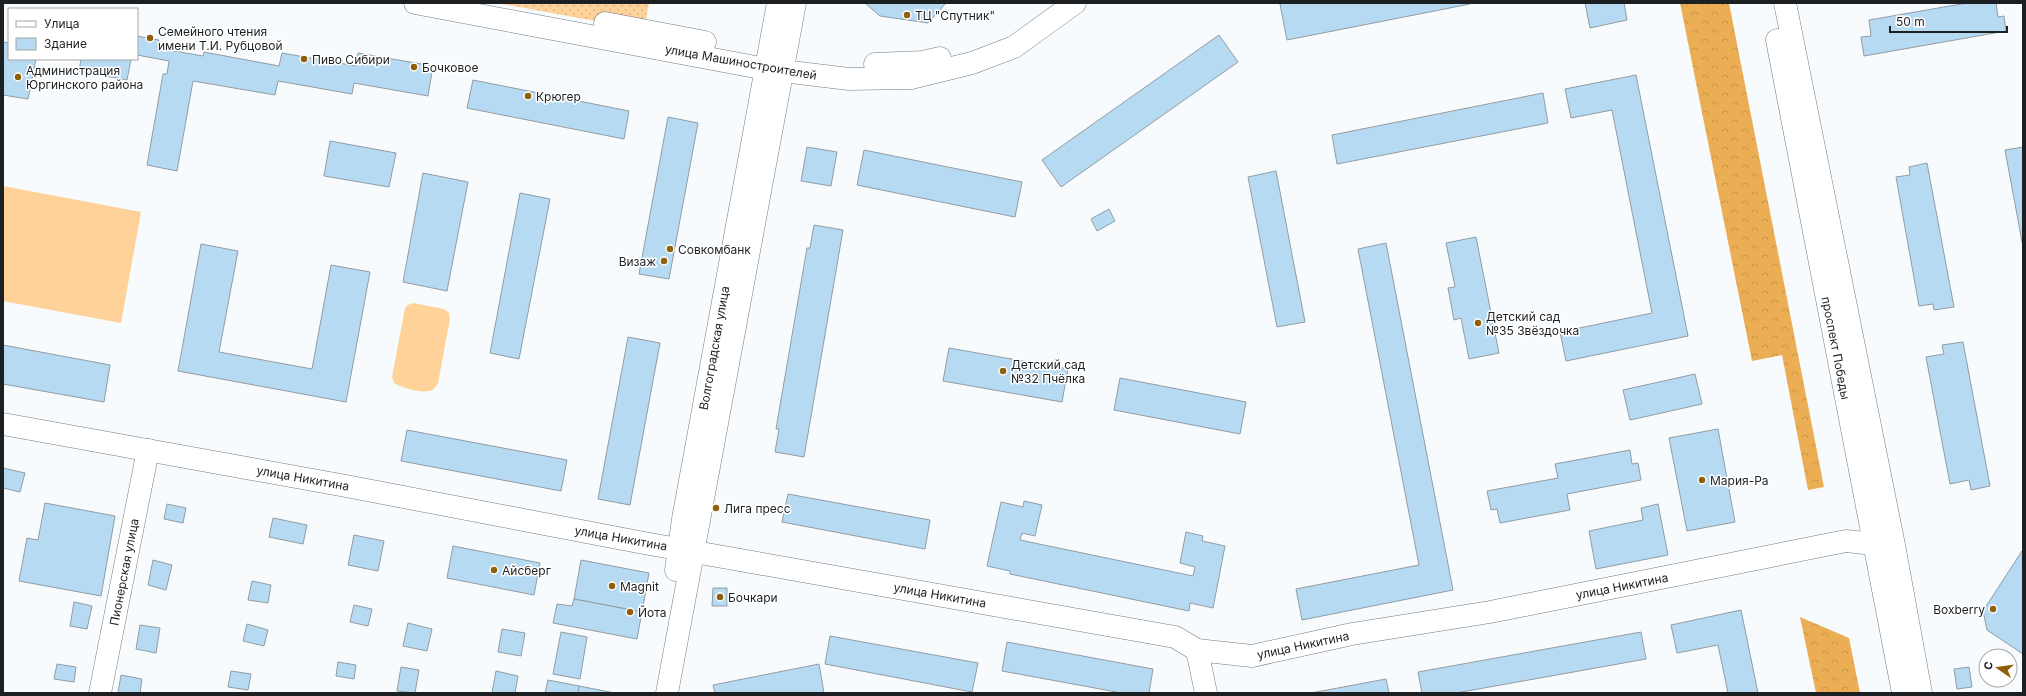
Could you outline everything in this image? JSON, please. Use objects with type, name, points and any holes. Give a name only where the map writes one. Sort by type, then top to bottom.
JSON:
[{"type":"main road","name":"улица Машиностроителей","points":[[415,3],[775,64],[849,79],[911,78],[972,63],[1014,47],[1075,3]]},
{"type":"main road","points":[[494,3],[664,33],[775,64],[856,66],[930,60],[973,51],[1008,35],[1051,3]]},
{"type":"main road","name":"Волгоградская улица","points":[[654,693],[686,549],[683,519],[718,323],[775,64],[778,3]]},
{"type":"main road","points":[[775,64],[795,3]]},
{"type":"main road","name":"проспект Победы","points":[[1770,3],[1902,693]]},
{"type":"main road","points":[[1785,3],[1894,545],[1921,693]]},
{"type":"main road","name":"улица Никитина","points":[[3,424],[1175,637],[1197,650],[1252,656],[1352,634],[1490,612],[1846,541],[1874,544]]},
{"type":"main road","name":"Пионерская улица","points":[[100,693],[148,450]]},
{"type":"main road","points":[[667,693],[686,549]]},
{"type":"main road","points":[[1197,650],[1206,693]]},
{"type":"shaded area","points":[[497,3],[649,3],[644,30]]},
{"type":"shaded area","points":[[3,186],[141,212],[121,323],[3,301]]},
{"type":"shaded area","points":[[413,303],[444,309],[449,313],[450,319],[438,383],[435,388],[429,391],[416,391],[402,387],[394,383],[392,377],[405,308]]},
{"type":"green space","points":[[1680,3],[1729,3],[1824,487],[1808,490],[1782,355],[1752,361]]},
{"type":"green space","points":[[1800,617],[1849,638],[1860,693],[1816,693]]},
{"type":"building","name":"ТЦ \"Спутник\"","points":[[865,3],[946,3],[928,23],[880,16]]},
{"type":"building","points":[[1585,3],[1624,3],[1627,20],[1590,28]]},
{"type":"building","points":[[1967,3],[1996,3],[1998,17],[2004,16],[2006,31],[1864,56],[1861,37],[1871,36],[1869,20]]},
{"type":"building","points":[[1280,4],[1470,4],[1287,40]]},
{"type":"building","points":[[1219,35],[1238,62],[1061,187],[1042,160]]},
{"type":"building","points":[[138,36],[159,40],[157,48],[203,56],[204,52],[279,66],[282,53],[356,66],[358,53],[433,66],[428,96],[354,83],[352,94],[278,81],[275,95],[193,81],[177,171],[147,165],[163,74],[167,74],[169,61],[138,55]]},
{"type":"building","name":"Администрация Юргинского района","points":[[3,42],[8,43],[8,60],[36,60],[28,99],[3,95]]},
{"type":"building","points":[[81,60],[131,60],[127,80],[79,71]]},
{"type":"building","points":[[1636,75],[1688,336],[1566,361],[1560,332],[1652,313],[1612,110],[1571,118],[1565,89]]},
{"type":"building","points":[[473,80],[629,111],[624,139],[467,108]]},
{"type":"building","points":[[1543,93],[1548,123],[1337,164],[1332,135]]},
{"type":"building","points":[[668,117],[698,123],[669,279],[639,274]]},
{"type":"building","points":[[330,141],[396,153],[389,187],[324,176]]},
{"type":"building","points":[[807,147],[837,152],[831,186],[801,181]]},
{"type":"building","points":[[2023,147],[2023,247],[2005,150]]},
{"type":"building","points":[[864,150],[1022,182],[1015,217],[857,185]]},
{"type":"building","points":[[1927,163],[1954,307],[1934,310],[1933,304],[1919,306],[1896,177],[1910,175],[1909,167]]},
{"type":"building","points":[[1276,171],[1305,322],[1277,327],[1248,177]]},
{"type":"building","points":[[423,173],[468,182],[447,291],[403,282]]},
{"type":"building","points":[[520,193],[550,199],[519,359],[490,353]]},
{"type":"building","points":[[1109,209],[1115,221],[1097,231],[1091,219]]},
{"type":"building","points":[[814,225],[843,230],[804,457],[775,452],[779,429],[776,429],[807,248],[810,248]]},
{"type":"building","points":[[1476,237],[1499,353],[1469,359],[1461,318],[1454,320],[1448,288],[1455,287],[1446,243]]},
{"type":"building","points":[[1386,243],[1453,590],[1302,620],[1296,589],[1419,565],[1358,249]]},
{"type":"building","points":[[201,244],[238,251],[219,352],[312,369],[331,265],[370,272],[346,402],[178,371]]},
{"type":"building","points":[[628,337],[660,343],[630,505],[598,499]]},
{"type":"building","points":[[1963,342],[1990,486],[1971,490],[1969,480],[1950,484],[1926,357],[1944,354],[1942,345]]},
{"type":"building","points":[[3,345],[110,365],[104,402],[3,384]]},
{"type":"building","points":[[949,348],[1068,369],[1062,402],[943,381]]},
{"type":"building","points":[[1695,374],[1702,404],[1630,420],[1623,390]]},
{"type":"building","points":[[1120,378],[1246,402],[1240,434],[1114,410]]},
{"type":"building","name":"Мария-Ра","points":[[1718,429],[1735,522],[1687,531],[1669,438]]},
{"type":"building","points":[[407,430],[567,460],[561,491],[401,461]]},
{"type":"building","points":[[1630,450],[1632,464],[1638,463],[1641,480],[1567,494],[1570,510],[1500,523],[1497,509],[1491,510],[1487,491],[1558,478],[1555,464]]},
{"type":"building","points":[[3,468],[25,473],[20,492],[3,488]]},
{"type":"building","points":[[788,494],[930,520],[925,549],[782,522]]},
{"type":"building","points":[[1024,501],[1042,505],[1035,536],[1022,533],[1020,540],[1193,576],[1195,567],[1180,563],[1186,532],[1203,536],[1202,541],[1225,546],[1213,608],[1190,603],[1189,611],[1010,574],[1010,571],[987,566],[1001,502],[1023,507]]},
{"type":"building","points":[[45,503],[115,516],[101,596],[19,581],[27,538],[38,540]]},
{"type":"building","points":[[167,504],[186,508],[183,523],[164,519]]},
{"type":"building","points":[[1658,504],[1668,555],[1596,569],[1589,531],[1643,520],[1641,508]]},
{"type":"building","points":[[273,518],[307,525],[303,544],[269,537]]},
{"type":"building","points":[[354,535],[384,541],[378,571],[348,565]]},
{"type":"building","name":"Айсберг","points":[[453,546],[540,563],[534,595],[447,578]]},
{"type":"building","points":[[2022,551],[2023,654],[2018,651],[2018,648],[2014,648],[1987,630],[1983,611]]},
{"type":"building","points":[[153,560],[172,565],[166,590],[148,585]]},
{"type":"building","name":"Magnit","points":[[581,560],[649,573],[642,612],[574,599]]},
{"type":"building","points":[[252,581],[271,585],[268,603],[248,600]]},
{"type":"building","name":"Бочкари","points":[[713,588],[727,588],[727,606],[712,606]]},
{"type":"building","points":[[574,599],[642,612],[637,639],[553,623],[557,604],[572,606]]},
{"type":"building","points":[[74,602],[92,606],[87,629],[70,626]]},
{"type":"building","points":[[354,605],[372,609],[368,626],[350,622]]},
{"type":"building","points":[[1741,610],[1758,693],[1728,693],[1718,645],[1677,653],[1671,625]]},
{"type":"building","points":[[408,623],[432,629],[427,651],[403,646]]},
{"type":"building","points":[[247,624],[268,630],[264,646],[243,641]]},
{"type":"building","points":[[140,625],[160,628],[156,653],[136,649]]},
{"type":"building","points":[[502,629],[525,633],[521,656],[498,652]]},
{"type":"building","points":[[561,632],[587,637],[580,679],[553,674]]},
{"type":"building","points":[[1641,632],[1646,659],[1456,693],[1422,693],[1418,672]]},
{"type":"building","points":[[830,636],[978,663],[972,692],[825,664]]},
{"type":"building","points":[[1007,642],[1153,669],[1149,693],[1122,693],[1002,671]]},
{"type":"building","points":[[338,662],[356,665],[354,679],[336,676]]},
{"type":"building","points":[[57,664],[76,667],[74,682],[54,679]]},
{"type":"building","points":[[819,664],[824,693],[715,693],[713,685]]},
{"type":"building","points":[[401,667],[419,670],[415,693],[397,691]]},
{"type":"building","points":[[1969,667],[1972,687],[1957,689],[1954,669]]},
{"type":"building","points":[[231,671],[251,674],[248,690],[228,687]]},
{"type":"building","points":[[496,671],[518,676],[515,693],[492,693]]},
{"type":"building","points":[[121,675],[142,679],[140,693],[118,693]]},
{"type":"building","points":[[1386,679],[1389,693],[1311,693]]},
{"type":"building","points":[[548,680],[579,686],[578,693],[545,693]]},
{"type":"building","points":[[579,686],[615,693],[578,693]]},
{"type":"place","name":"ТЦ \"Спутник\"","points":[[907,15]]},
{"type":"place","name":"Семейного чтения имени Т.И. Рубцовой","points":[[150,38]]},
{"type":"place","name":"Пиво Сибири","points":[[304,59]]},
{"type":"place","name":"Бочковое","points":[[414,67]]},
{"type":"place","name":"Администрация Юргинского района","points":[[18,77]]},
{"type":"place","name":"Крюгер","points":[[528,96]]},
{"type":"place","name":"Совкомбанк","points":[[670,249]]},
{"type":"place","name":"Визаж","points":[[664,261]]},
{"type":"place","name":"Детский сад №35 Звёздочка","points":[[1478,323]]},
{"type":"place","name":"Детский сад №32 Пчёлка","points":[[1003,371]]},
{"type":"place","name":"Мария-Ра","points":[[1702,480]]},
{"type":"place","name":"Лига пресс","points":[[716,508]]},
{"type":"place","name":"Айсберг","points":[[494,570]]},
{"type":"place","name":"Magnit","points":[[612,586]]},
{"type":"place","name":"Бочкари","points":[[720,597]]},
{"type":"place","name":"Boxberry","points":[[1993,609]]},
{"type":"place","name":"Йота","points":[[630,612]]}]
